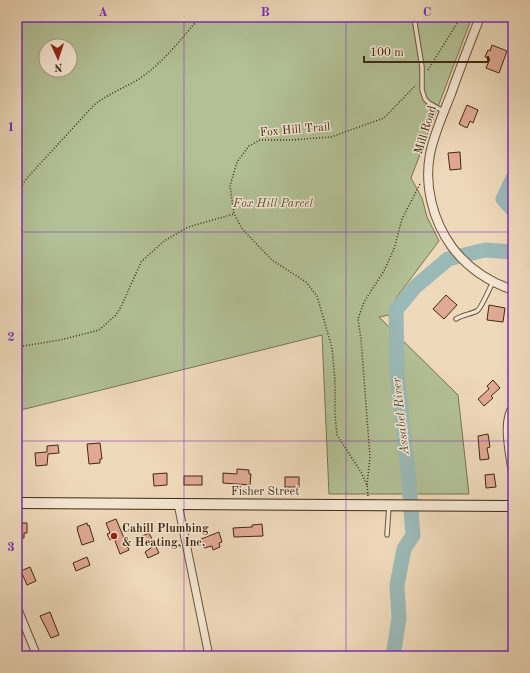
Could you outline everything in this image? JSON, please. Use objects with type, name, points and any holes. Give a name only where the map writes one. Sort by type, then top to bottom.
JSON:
[{"type":"main road","name":"Fisher Street","points":[[17,503],[513,506]]},
{"type":"street","name":"Mill Road","points":[[480,17],[433,143],[428,168],[428,181],[432,206],[436,218],[448,241],[464,261],[485,277],[513,290]]},
{"type":"street","points":[[513,407],[508,415],[507,426],[513,477]]},
{"type":"street","points":[[178,504],[209,656]]},
{"type":"street","points":[[17,607],[37,656]]},
{"type":"lane","points":[[414,17],[422,67],[422,90],[425,99],[429,104],[444,111]]},
{"type":"lane","points":[[456,319],[478,311],[493,282]]},
{"type":"lane","points":[[387,535],[389,505]]},
{"type":"path","points":[[17,192],[27,178],[94,105],[106,96],[132,83],[147,73],[177,44],[200,17]]},
{"type":"path","name":"Fox Hill Trail","points":[[369,505],[367,485],[361,472],[337,435],[332,348],[317,296],[306,282],[272,260],[243,230],[234,214],[230,186],[237,162],[249,146],[260,140],[291,140],[331,137],[384,118],[422,80],[461,17]]},
{"type":"path","points":[[367,485],[370,457],[361,339],[358,319],[364,302],[384,271],[392,255],[402,219],[428,168]]},
{"type":"path","points":[[17,347],[60,340],[99,330],[115,316],[140,262],[164,241],[188,227],[234,214]]},
{"type":"green space","name":"Fox Hill Parcel","points":[[17,17],[472,17],[411,178],[422,198],[427,217],[439,241],[396,298],[394,314],[379,317],[458,395],[469,494],[329,494],[322,335],[17,411]]},
{"type":"building","points":[[492,45],[507,51],[499,73],[486,68],[490,59],[485,57],[488,50],[490,51]]},
{"type":"building","points":[[467,105],[478,110],[473,123],[470,121],[467,128],[459,124]]},
{"type":"building","points":[[460,152],[461,169],[450,170],[448,153]]},
{"type":"building","points":[[446,295],[457,305],[444,319],[433,309]]},
{"type":"building","points":[[489,305],[505,308],[503,322],[487,320]]},
{"type":"building","points":[[493,380],[500,388],[491,396],[493,398],[484,406],[478,399],[489,389],[487,386]]},
{"type":"building","points":[[488,434],[490,447],[487,448],[489,459],[480,460],[478,436]]},
{"type":"building","points":[[100,443],[102,459],[100,459],[100,463],[89,464],[87,444]]},
{"type":"building","points":[[58,445],[59,453],[48,454],[47,465],[36,466],[35,453],[47,452],[47,446]]},
{"type":"building","points":[[237,469],[249,470],[249,474],[251,474],[250,485],[223,483],[223,473],[237,474]]},
{"type":"building","points":[[167,473],[167,485],[154,486],[153,474]]},
{"type":"building","points":[[494,474],[496,487],[486,488],[485,475]]},
{"type":"building","points":[[184,476],[202,476],[202,485],[184,485]]},
{"type":"building","points":[[285,477],[299,477],[299,487],[285,487]]},
{"type":"building","name":"Cahill Plumbing & Heating, Inc.","points":[[116,519],[129,550],[120,554],[114,538],[110,540],[107,534],[110,533],[106,523]]},
{"type":"building","points":[[17,523],[27,523],[27,533],[24,533],[24,538],[17,538]]},
{"type":"building","points":[[87,523],[94,541],[82,545],[77,527]]},
{"type":"building","points":[[262,524],[263,536],[234,537],[233,528],[252,527],[252,525]]},
{"type":"building","points":[[219,532],[222,542],[219,543],[220,547],[213,550],[212,546],[204,548],[201,539]]},
{"type":"building","points":[[149,533],[153,541],[140,546],[136,539]]},
{"type":"building","points":[[155,545],[159,553],[148,558],[145,552]]},
{"type":"building","points":[[87,557],[90,565],[76,571],[73,563]]},
{"type":"building","points":[[30,567],[36,581],[27,585],[21,571]]},
{"type":"building","points":[[50,612],[59,635],[51,638],[40,616]]},
{"type":"waterway","name":"Assabet River","points":[[513,178],[503,199],[513,210]]},
{"type":"waterway","name":"Assabet River","points":[[393,656],[399,618],[397,585],[404,549],[413,535],[408,472],[397,373],[396,310],[415,287],[448,259],[485,250],[513,252]]},
{"type":"place","name":"Cahill Plumbing & Heating, Inc.","points":[[114,536]]}]
